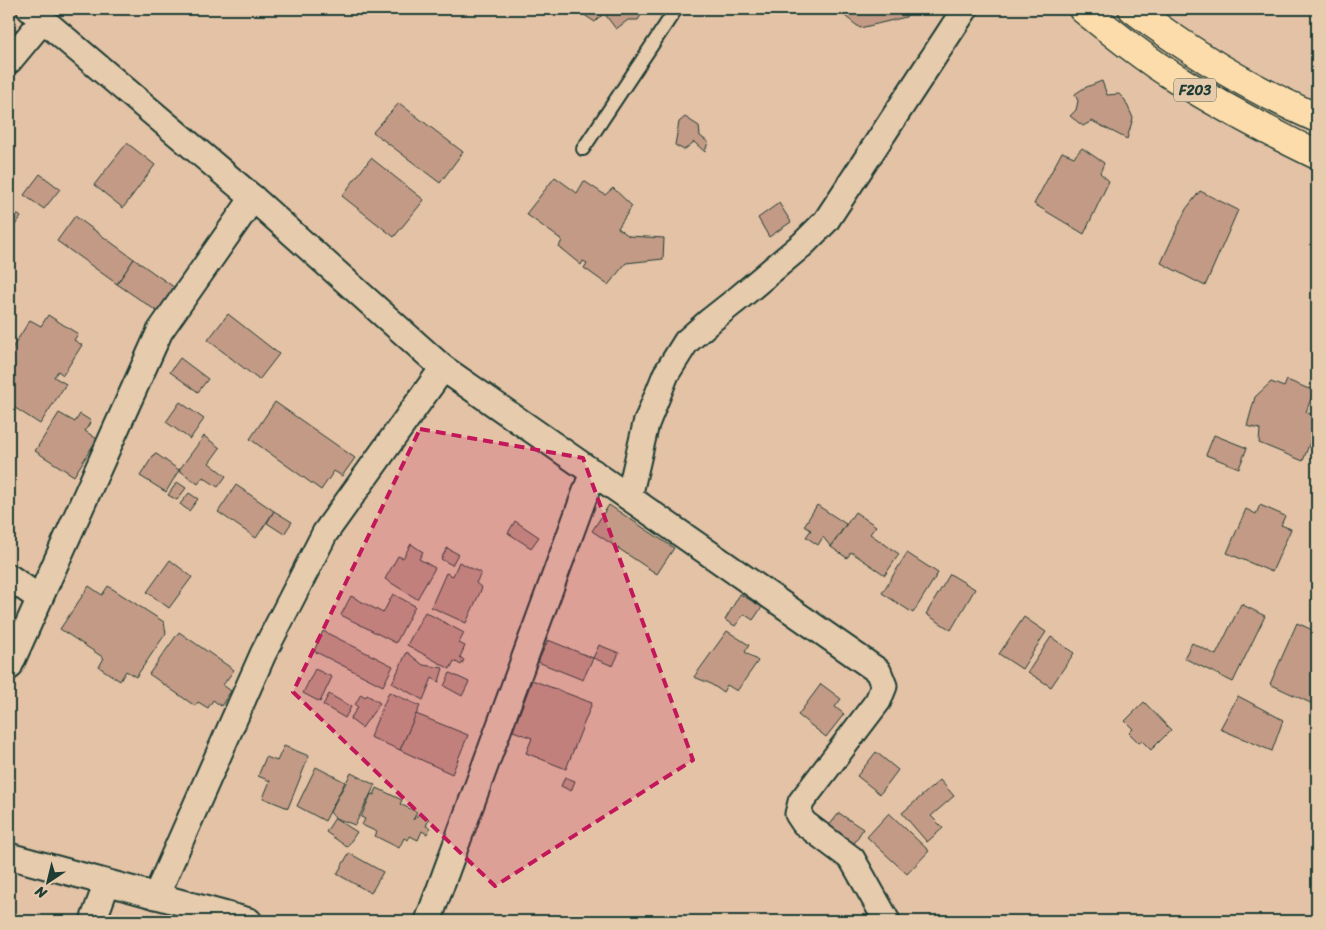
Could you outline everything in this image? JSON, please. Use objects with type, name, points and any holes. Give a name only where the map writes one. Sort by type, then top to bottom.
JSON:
[{"type":"main road","name":"F203","points":[[1083,9],[1112,33],[1178,79],[1251,122],[1317,155]]},
{"type":"main road","name":"F203","points":[[1132,9],[1168,36],[1223,70],[1278,100],[1317,118]]},
{"type":"street","points":[[629,497],[646,424],[666,374],[686,342],[803,244],[826,221],[965,9]]},
{"type":"street","points":[[9,61],[37,14],[253,198],[443,368],[878,672],[884,686],[878,701],[801,802],[798,814],[804,824],[852,859],[887,921]]},
{"type":"street","points":[[9,667],[160,331],[253,198]]},
{"type":"street","points":[[156,896],[263,654],[325,533],[443,368]]},
{"type":"street","points":[[428,921],[593,472]]},
{"type":"street","points":[[9,577],[39,598]]},
{"type":"street","points":[[9,856],[249,921]]},
{"type":"street","points":[[94,921],[107,883]]},
{"type":"lane","points":[[583,149],[676,9]]},
{"type":"highlighted area","points":[[420,429],[583,458],[693,760],[495,886],[293,692]]},
{"type":"building","points":[[575,9],[645,9],[638,20],[628,20],[616,29],[604,13],[595,22]]},
{"type":"building","points":[[836,9],[910,9],[906,17],[860,28]]},
{"type":"building","points":[[1102,81],[1107,95],[1119,94],[1125,100],[1133,118],[1127,139],[1092,121],[1083,126],[1070,116],[1076,110],[1078,101],[1075,94],[1084,88]]},
{"type":"building","points":[[399,103],[463,152],[440,183],[373,132]]},
{"type":"building","points":[[685,117],[699,126],[700,136],[708,142],[705,152],[694,142],[684,150],[675,145],[679,122]]},
{"type":"building","points":[[127,143],[155,165],[123,208],[94,185]]},
{"type":"building","points":[[1082,148],[1104,163],[1100,173],[1109,181],[1084,234],[1034,204],[1062,152],[1074,157]]},
{"type":"building","points":[[371,158],[424,200],[394,237],[342,196]]},
{"type":"building","points":[[40,174],[60,189],[44,209],[24,195]]},
{"type":"building","points":[[555,177],[577,193],[584,181],[605,195],[613,188],[632,206],[618,228],[629,236],[664,238],[663,259],[626,263],[608,285],[584,268],[587,263],[583,261],[581,265],[559,247],[562,240],[526,214]]},
{"type":"building","points":[[1200,191],[1238,210],[1205,286],[1161,263],[1186,209]]},
{"type":"building","points":[[779,203],[791,222],[769,237],[758,218]]},
{"type":"building","points":[[9,208],[21,217],[9,233]]},
{"type":"building","points":[[75,216],[134,259],[117,284],[57,241]]},
{"type":"building","points":[[134,259],[178,290],[161,314],[117,284]]},
{"type":"building","points":[[228,314],[279,354],[259,380],[208,340]]},
{"type":"building","points":[[48,315],[78,334],[74,340],[82,345],[63,375],[58,371],[54,377],[66,384],[40,424],[9,404],[9,353],[30,320],[41,326]]},
{"type":"building","points":[[180,358],[208,379],[198,392],[170,372]]},
{"type":"building","points":[[1287,380],[1314,391],[1306,412],[1317,417],[1317,423],[1303,461],[1259,443],[1260,429],[1247,426],[1255,397],[1271,382],[1284,387]]},
{"type":"building","points":[[180,402],[204,419],[190,439],[166,422]]},
{"type":"building","points":[[275,402],[355,458],[342,476],[334,471],[321,490],[250,439]]},
{"type":"building","points":[[59,413],[75,422],[80,414],[91,421],[85,431],[97,439],[74,476],[35,451]]},
{"type":"building","points":[[1214,435],[1247,448],[1239,468],[1206,455]]},
{"type":"building","points":[[204,436],[220,448],[209,463],[226,476],[218,487],[203,477],[198,484],[179,470]]},
{"type":"building","points":[[155,453],[179,470],[166,492],[140,476]]},
{"type":"building","points":[[177,482],[186,488],[177,500],[168,495]]},
{"type":"building","points":[[236,485],[274,511],[256,538],[218,512]]},
{"type":"building","points":[[189,493],[198,499],[189,511],[180,504]]},
{"type":"building","points":[[609,505],[674,548],[657,574],[592,531]]},
{"type":"building","points":[[817,505],[846,524],[831,547],[823,537],[818,545],[806,537],[811,530],[804,526]]},
{"type":"building","points":[[1260,505],[1285,516],[1281,525],[1291,529],[1272,572],[1227,553],[1246,509],[1256,514]]},
{"type":"building","points":[[274,511],[292,522],[284,534],[267,523]]},
{"type":"building","points":[[855,512],[876,526],[870,534],[899,554],[885,575],[851,552],[847,558],[831,547]]},
{"type":"building","points":[[515,521],[539,537],[531,548],[508,533]]},
{"type":"building","points":[[411,544],[423,552],[419,559],[435,568],[417,599],[385,579],[398,556],[403,558]]},
{"type":"building","points":[[447,548],[458,554],[452,565],[441,559]]},
{"type":"building","points":[[907,553],[938,573],[913,613],[882,593]]},
{"type":"building","points":[[170,560],[192,577],[169,608],[147,592]]},
{"type":"building","points":[[459,562],[481,573],[476,583],[482,588],[466,623],[431,607],[446,573],[453,576]]},
{"type":"building","points":[[950,574],[975,589],[951,630],[926,614]]},
{"type":"building","points":[[89,586],[102,595],[108,586],[164,622],[166,633],[136,677],[126,671],[120,681],[99,667],[104,658],[60,629]]},
{"type":"building","points":[[9,593],[17,598],[9,614]]},
{"type":"building","points":[[393,594],[415,606],[396,643],[341,615],[351,596],[383,613]]},
{"type":"building","points":[[740,594],[762,607],[753,620],[744,614],[735,626],[725,620]]},
{"type":"building","points":[[1241,604],[1265,616],[1233,682],[1184,658],[1192,643],[1216,655]]},
{"type":"building","points":[[425,612],[464,633],[459,643],[465,646],[460,657],[464,660],[461,665],[454,661],[450,669],[407,645]]},
{"type":"building","points":[[1024,617],[1046,632],[1022,669],[999,654]]},
{"type":"building","points":[[1297,623],[1317,632],[1317,706],[1270,684]]},
{"type":"building","points":[[323,631],[393,666],[383,686],[314,651]]},
{"type":"building","points":[[727,631],[749,645],[745,652],[758,661],[737,691],[727,685],[723,692],[709,683],[694,677]]},
{"type":"building","points":[[179,632],[234,670],[223,685],[231,691],[221,706],[213,700],[208,708],[198,702],[195,706],[149,674]]},
{"type":"building","points":[[1051,637],[1074,653],[1051,687],[1028,672]]},
{"type":"building","points":[[548,640],[593,658],[583,680],[538,662]]},
{"type":"building","points":[[599,645],[619,653],[613,666],[593,658]]},
{"type":"building","points":[[407,652],[423,665],[443,668],[439,682],[432,678],[423,700],[392,683]]},
{"type":"building","points":[[315,669],[332,677],[320,702],[303,693]]},
{"type":"building","points":[[450,673],[469,682],[462,696],[444,686]]},
{"type":"building","points":[[532,680],[592,703],[566,769],[526,753],[532,738],[513,731]]},
{"type":"building","points":[[821,684],[841,699],[835,707],[844,714],[826,737],[798,715]]},
{"type":"building","points":[[389,692],[420,706],[400,750],[370,737]]},
{"type":"building","points":[[329,694],[351,707],[345,718],[323,705]]},
{"type":"building","points":[[361,694],[365,697],[367,695],[380,703],[362,728],[350,719],[358,707],[355,705]]},
{"type":"building","points":[[1238,696],[1283,720],[1272,751],[1220,729]]},
{"type":"building","points":[[1144,702],[1171,730],[1151,750],[1142,741],[1139,743],[1129,733],[1133,729],[1125,721]]},
{"type":"building","points":[[416,714],[468,735],[452,774],[400,750]]},
{"type":"building","points":[[284,746],[309,756],[288,808],[263,798],[270,781],[258,776],[266,757],[277,761]]},
{"type":"building","points":[[876,752],[898,770],[880,794],[857,776]]},
{"type":"building","points":[[316,767],[345,782],[325,821],[297,806]]},
{"type":"building","points":[[351,773],[375,785],[355,825],[335,818],[330,812]]},
{"type":"building","points":[[565,777],[575,781],[571,791],[561,786]]},
{"type":"building","points":[[940,780],[954,796],[931,816],[943,828],[927,842],[902,813]]},
{"type":"building","points":[[377,788],[402,800],[400,804],[417,812],[413,820],[419,814],[429,819],[426,826],[430,828],[427,834],[422,831],[418,840],[410,836],[408,840],[404,838],[399,848],[375,836],[377,832],[362,825],[365,819],[361,817],[371,794],[374,795]]},
{"type":"building","points":[[839,813],[863,829],[853,845],[828,827]]},
{"type":"building","points":[[889,813],[929,851],[907,874],[867,837]]},
{"type":"building","points":[[335,818],[357,832],[347,847],[326,832]]},
{"type":"building","points":[[349,853],[383,872],[371,893],[337,874]]}]
